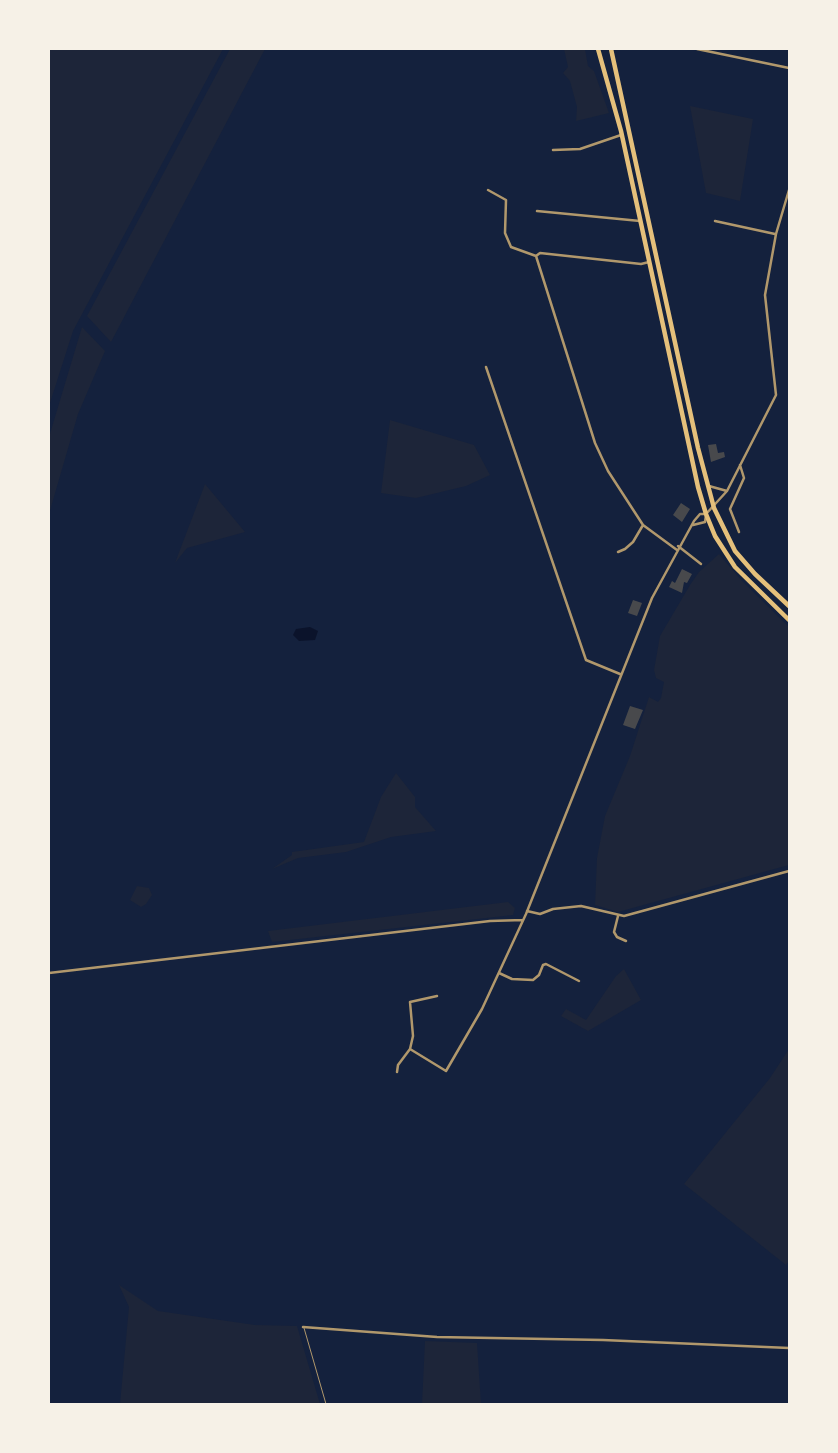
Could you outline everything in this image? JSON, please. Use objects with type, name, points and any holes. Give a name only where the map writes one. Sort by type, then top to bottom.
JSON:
[{"type":"highway","points":[[598,49],[622,135],[698,487],[706,514],[715,536],[735,567],[789,620]]},
{"type":"highway","points":[[611,49],[707,484],[714,508],[735,551],[755,574],[789,606]]},
{"type":"street","points":[[697,49],[789,68]]},
{"type":"street","points":[[552,150],[580,149],[622,135]]},
{"type":"street","points":[[488,190],[506,200],[505,233],[511,247],[536,256],[540,253],[641,264],[650,262]]},
{"type":"street","points":[[410,1049],[446,1071],[482,1009],[527,911],[620,674],[652,598],[678,548],[700,514],[706,514],[714,508],[727,491],[776,394],[765,295],[776,234],[789,190]]},
{"type":"street","points":[[538,212],[642,222]]},
{"type":"street","points":[[715,221],[776,234]]},
{"type":"street","points":[[536,256],[595,444],[608,471],[643,525],[701,564]]},
{"type":"street","points":[[486,367],[586,660],[620,674]]},
{"type":"street","points":[[739,532],[730,508],[744,478],[740,465]]},
{"type":"street","points":[[707,484],[716,489],[727,491]]},
{"type":"street","points":[[693,525],[705,522],[706,514]]},
{"type":"street","points":[[618,552],[633,542],[643,525]]},
{"type":"street","points":[[527,911],[540,914],[553,909],[581,906],[618,916],[789,871]]},
{"type":"street","points":[[618,916],[614,932],[617,937],[626,942]]},
{"type":"street","points":[[49,973],[481,922],[523,920]]},
{"type":"street","points":[[499,973],[512,980],[533,980],[539,975],[543,965],[546,964],[579,981]]},
{"type":"street","points":[[397,1072],[398,1065],[410,1049],[413,1036],[410,1002],[437,996]]},
{"type":"street","points":[[303,1328],[437,1337],[603,1340],[789,1348]]},
{"type":"lane","points":[[303,1328],[326,1404]]},
{"type":"shaded area","points":[[49,49],[223,49],[73,331],[49,406]]},
{"type":"shaded area","points":[[230,49],[265,49],[111,342],[87,316]]},
{"type":"shaded area","points":[[564,49],[585,49],[588,66],[594,71],[609,113],[576,121],[577,107],[570,81],[563,73],[568,67]]},
{"type":"shaded area","points":[[690,106],[753,119],[740,201],[706,193]]},
{"type":"shaded area","points":[[82,327],[105,351],[78,414],[49,514],[49,437]]},
{"type":"shaded area","points":[[390,420],[474,445],[490,475],[466,486],[416,498],[381,493]]},
{"type":"shaded area","points":[[205,484],[245,532],[187,548],[175,563]]},
{"type":"shaded area","points":[[719,554],[741,580],[789,627],[789,865],[618,912],[595,905],[597,858],[605,816],[630,756],[649,697],[658,702],[661,698],[664,682],[656,678],[654,670],[660,636],[699,572]]},
{"type":"shaded area","points":[[310,627],[318,631],[315,640],[299,641],[293,635],[296,629]]},
{"type":"shaded area","points":[[396,773],[415,797],[415,807],[436,831],[391,837],[346,852],[298,858],[272,869],[292,855],[292,852],[364,842],[381,797]]},
{"type":"shaded area","points":[[137,886],[149,888],[152,895],[146,904],[141,907],[130,900]]},
{"type":"shaded area","points":[[508,902],[515,908],[513,915],[272,942],[268,931]]},
{"type":"shaded area","points":[[624,969],[641,1000],[588,1031],[561,1016],[566,1009],[586,1020],[616,976]]},
{"type":"shaded area","points":[[789,1049],[789,1261],[786,1265],[684,1184],[770,1078]]},
{"type":"shaded area","points":[[119,1285],[158,1311],[255,1325],[297,1326],[320,1404],[120,1404],[129,1307]]},
{"type":"shaded area","points":[[425,1341],[477,1343],[481,1404],[422,1404]]},
{"type":"building","points":[[716,444],[718,453],[724,452],[725,457],[711,462],[708,445]]},
{"type":"building","points":[[681,503],[690,509],[682,522],[673,515]]},
{"type":"building","points":[[682,569],[692,574],[687,583],[684,582],[682,593],[669,587],[672,581],[675,583]]},
{"type":"building","points":[[633,600],[642,603],[637,616],[628,613]]},
{"type":"building","points":[[630,706],[643,710],[635,729],[623,725]]}]
